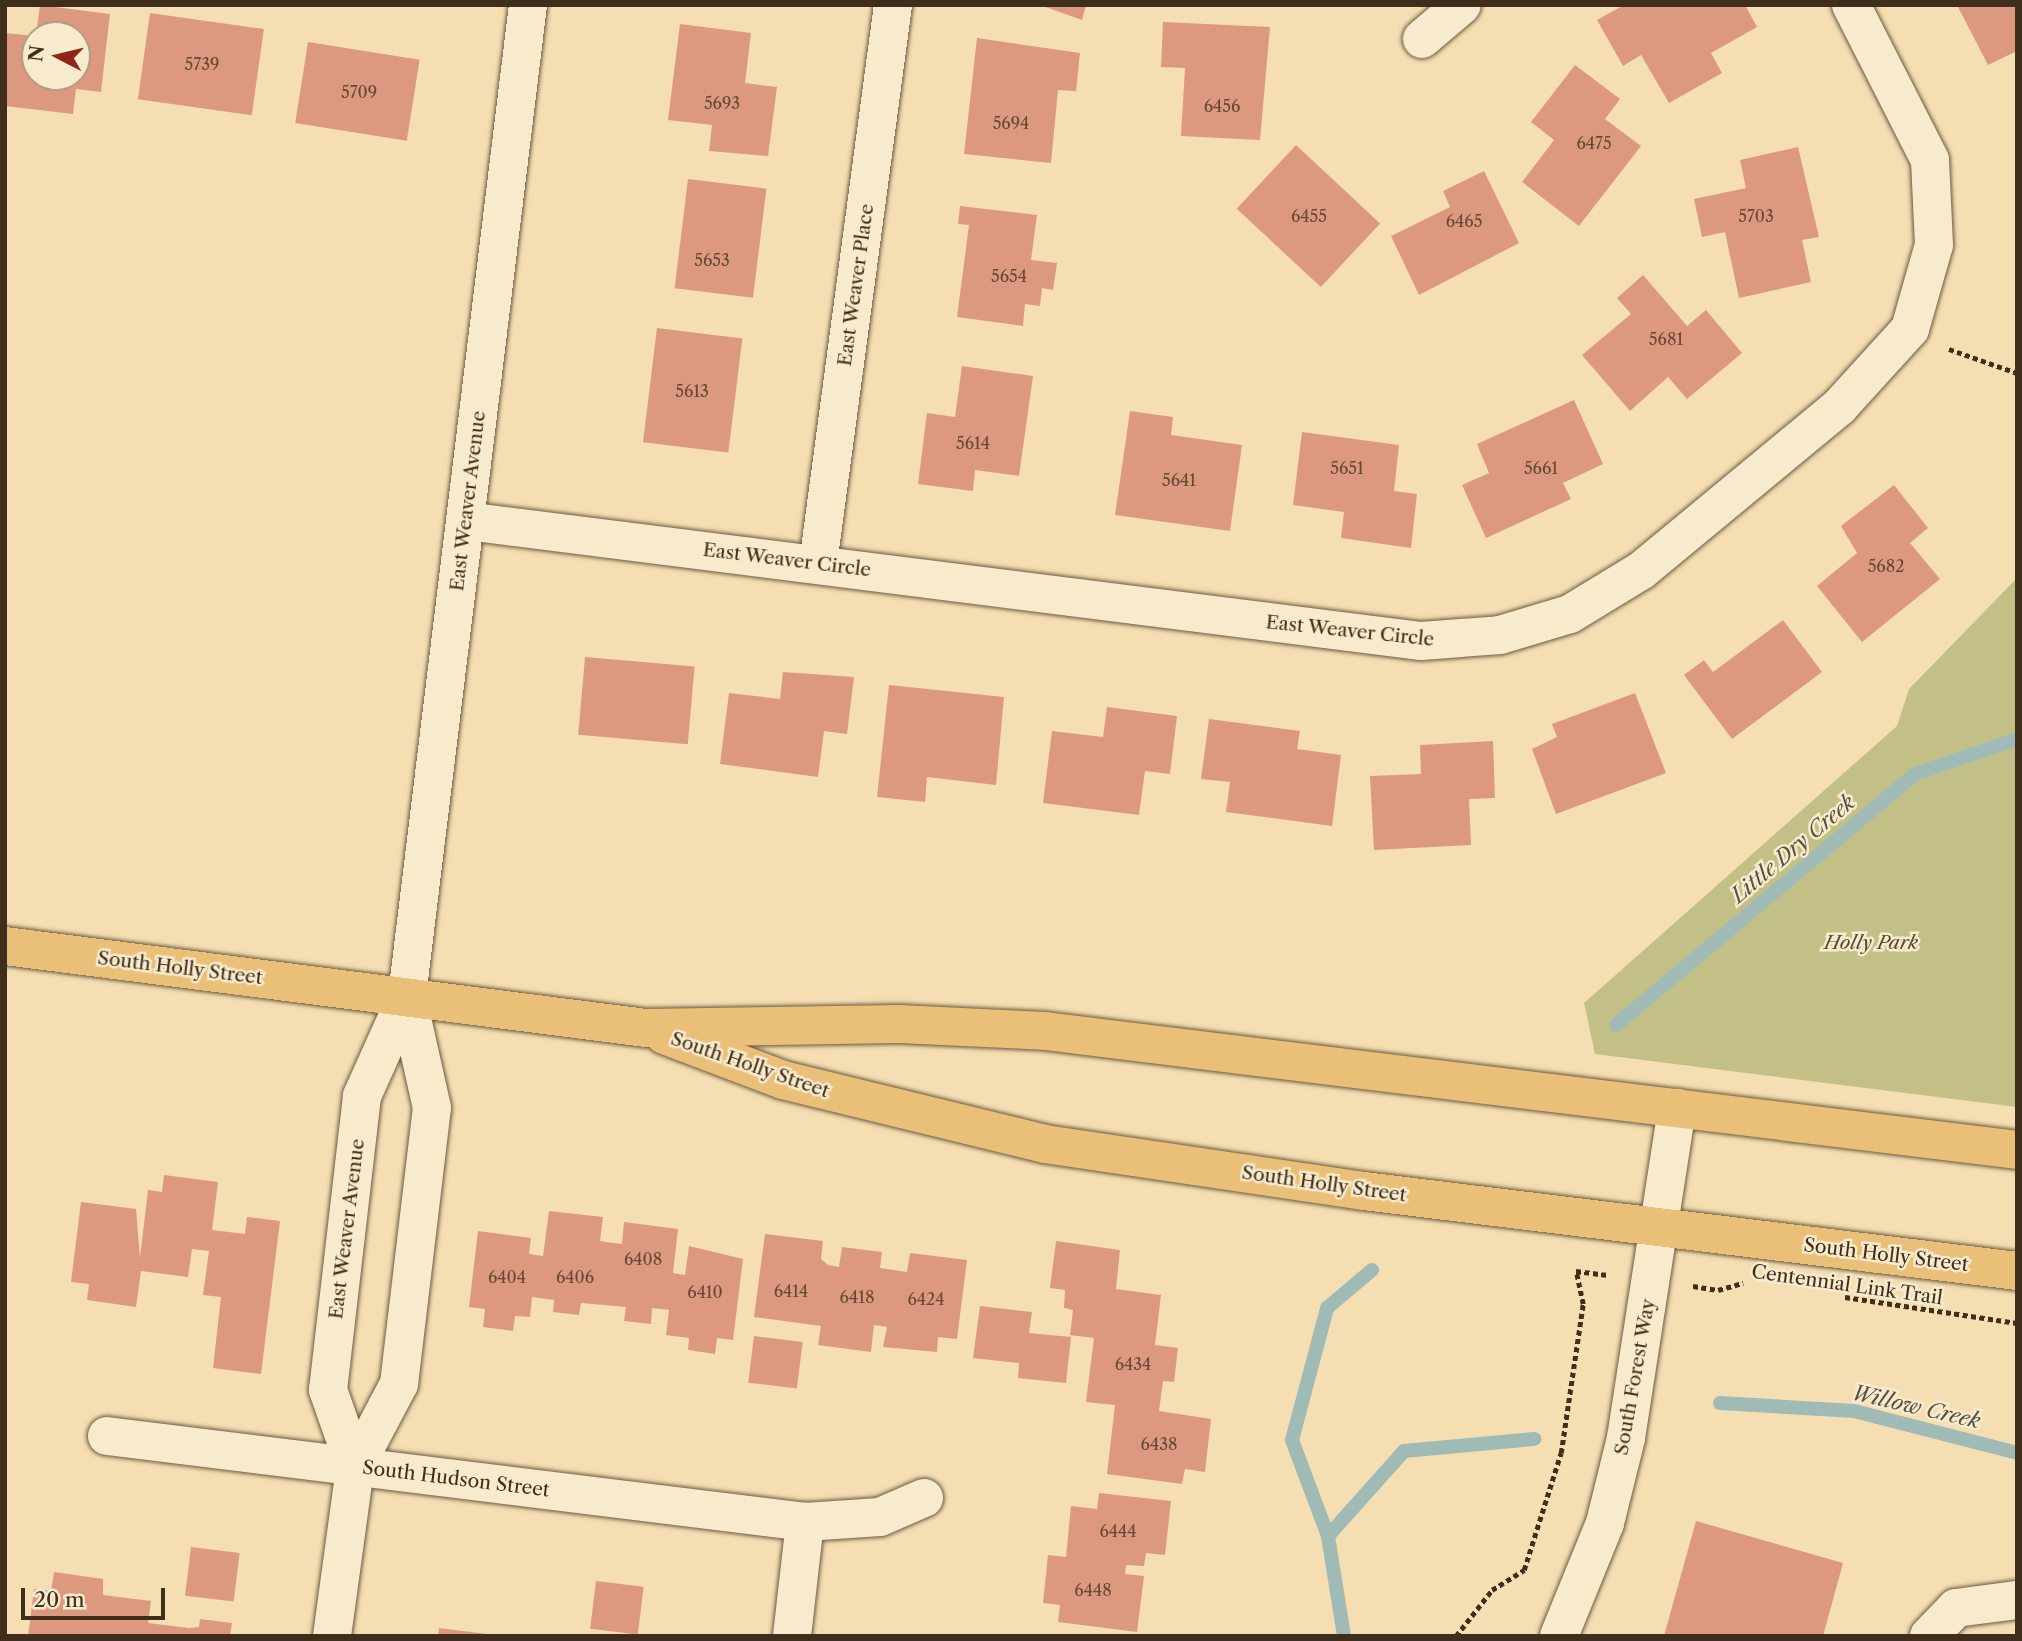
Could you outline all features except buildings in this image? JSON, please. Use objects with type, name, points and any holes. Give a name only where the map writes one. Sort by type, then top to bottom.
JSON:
[{"type":"main road","name":"South Holly Street","points":[[5,946],[646,1028],[899,1024],[1045,1031],[2017,1150]]},
{"type":"main road","name":"South Holly Street","points":[[646,1028],[783,1080],[1045,1144],[1661,1228],[2017,1271]]},
{"type":"street","name":"East Weaver Avenue","points":[[355,1467],[328,1391],[362,1096],[407,996],[527,5]]},
{"type":"street","name":"East Weaver Place","points":[[818,564],[893,5]]},
{"type":"street","points":[[1422,39],[1462,5]]},
{"type":"street","name":"East Weaver Circle","points":[[466,521],[1387,637],[1500,635],[1570,614],[1642,570],[1840,406],[1910,329],[1934,245],[1930,160],[1851,5]]},
{"type":"street","name":"East Weaver Avenue","points":[[332,1636],[355,1467],[399,1384],[432,1108],[407,996]]},
{"type":"street","name":"South Forest Way","points":[[1559,1636],[1605,1523],[1653,1280],[1677,1108]]},
{"type":"street","name":"South Hudson Street","points":[[107,1436],[805,1522],[880,1517],[923,1498]]},
{"type":"street","points":[[792,1636],[805,1522]]},
{"type":"street","points":[[1928,1636],[1956,1608],[2017,1600]]},
{"type":"path","points":[[1910,329],[1980,365],[2017,373]]},
{"type":"path","name":"Centennial Link Trail","points":[[1456,1636],[1492,1590],[1524,1570],[1561,1453],[1583,1304],[1576,1271],[1718,1290],[1749,1282]]},
{"type":"path","name":"Centennial Link Trail","points":[[1833,1294],[2017,1323]]},
{"type":"green space","name":"Holly Park","points":[[2017,578],[2017,1107],[1595,1054],[1584,1003],[1897,726],[1909,689]]},
{"type":"waterway","name":"Little Dry Creek","points":[[1616,1025],[1915,774],[2017,739]]},
{"type":"waterway","name":"Little Dry Creek","points":[[1344,1636],[1328,1536],[1292,1440],[1327,1308],[1372,1270]]},
{"type":"waterway","name":"Willow Creek","points":[[1720,1403],[1854,1411],[2017,1453]]},
{"type":"waterway","name":"Willow Creek","points":[[1328,1536],[1404,1451],[1534,1439]]}]
